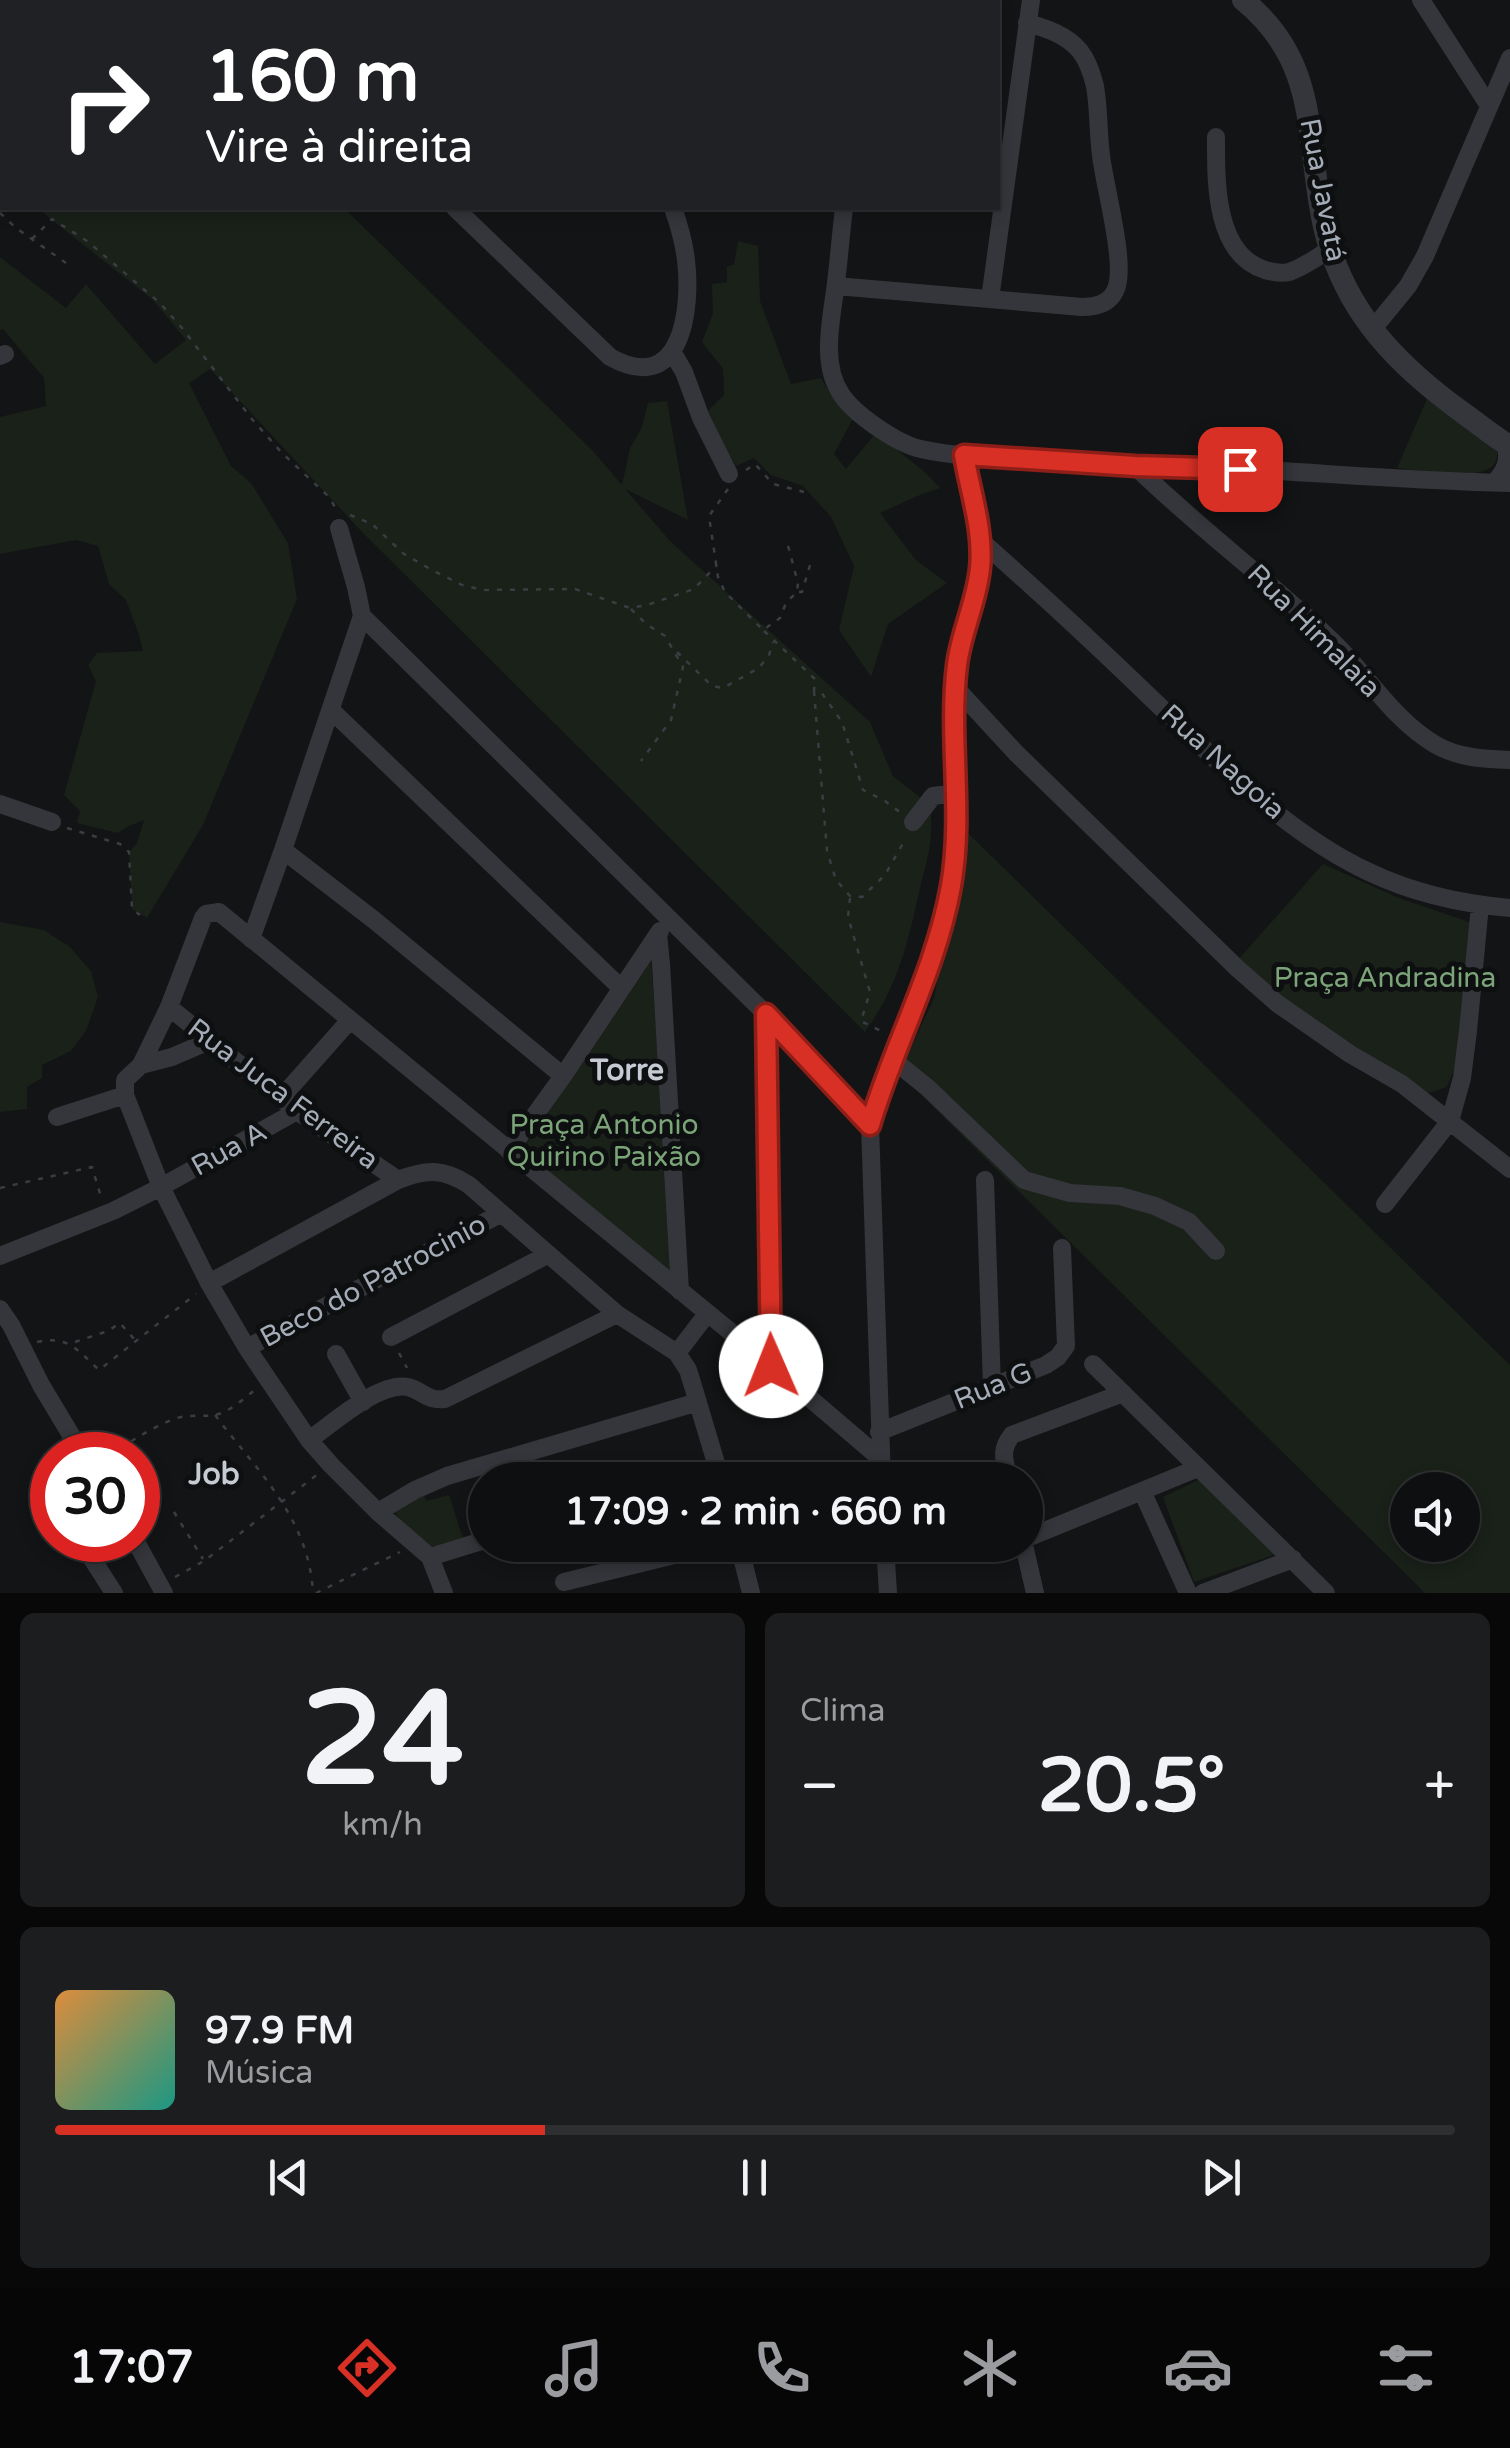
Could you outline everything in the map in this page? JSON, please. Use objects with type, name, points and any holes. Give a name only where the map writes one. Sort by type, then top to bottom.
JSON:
[{"type":"street","points":[[990,299],[1030,0]]},
{"type":"street","name":"Rua Javatá","points":[[1243,0],[1279,35],[1293,63],[1310,123],[1320,202],[1331,248],[1361,315],[1424,384],[1508,444]]},
{"type":"street","points":[[1421,0],[1489,106]]},
{"type":"street","points":[[836,286],[1092,307],[1110,298],[1116,290],[1119,279],[1115,238],[1101,158],[1095,88],[1088,64],[1079,49],[1053,30],[1027,23]]},
{"type":"street","points":[[1372,330],[1408,286],[1425,256],[1510,58]]},
{"type":"street","points":[[1216,137],[1216,184],[1224,227],[1250,266],[1288,272],[1331,248]]},
{"type":"street","points":[[457,210],[582,333],[610,357],[640,368],[662,362],[673,353],[683,320],[686,257],[674,210]]},
{"type":"street","points":[[844,210],[830,318],[830,365],[834,380],[842,396],[875,425],[918,449],[1135,466],[1502,482],[1508,444]]},
{"type":"street","points":[[673,353],[731,476]]},
{"type":"street","points":[[881,1462],[870,1125],[936,951],[956,846],[955,687],[961,642],[980,567],[980,540],[964,455]]},
{"type":"street","name":"Rua Himalaia","points":[[1135,466],[1337,645],[1404,722],[1432,743],[1461,756],[1510,760]]},
{"type":"street","points":[[252,938],[362,616],[339,519]]},
{"type":"street","name":"Rua Nagoia","points":[[980,540],[1083,632],[1237,780],[1298,829],[1372,874],[1480,906],[1510,908]]},
{"type":"street","points":[[362,616],[663,926],[766,1014],[870,1125]]},
{"type":"street","points":[[955,687],[1016,753],[1251,981],[1306,1025],[1402,1084],[1510,1169]]},
{"type":"street","points":[[331,710],[621,988]]},
{"type":"street","points":[[915,821],[934,796],[957,794]]},
{"type":"street","points":[[0,804],[52,822]]},
{"type":"street","points":[[284,850],[563,1076]]},
{"type":"street","points":[[1385,1204],[1450,1121],[1462,1078],[1480,906]]},
{"type":"street","points":[[444,1593],[423,1550],[331,1465],[246,1348],[162,1187],[125,1095],[124,1080],[136,1069],[170,1008],[206,914],[219,912],[252,938],[881,1459]]},
{"type":"street","points":[[509,1151],[663,926]]},
{"type":"street","points":[[663,926],[662,983],[680,1291]]},
{"type":"street","name":"Rua Juca Ferreira","points":[[170,1008],[297,1111],[398,1180]]},
{"type":"street","points":[[766,1014],[771,1366]]},
{"type":"street","points":[[282,1098],[350,1020]]},
{"type":"street","points":[[136,1069],[209,1041]]},
{"type":"street","points":[[896,1050],[928,1088],[1024,1180],[1070,1193],[1120,1196],[1155,1206],[1189,1222],[1216,1252]]},
{"type":"street","points":[[57,1117],[125,1095]]},
{"type":"street","name":"Rua A","points":[[0,1256],[162,1187],[297,1111]]},
{"type":"street","name":"Rua Juca Ferreira","points":[[210,1284],[398,1180],[417,1173],[452,1174],[617,1314],[676,1353]]},
{"type":"street","points":[[986,1180],[992,1388]]},
{"type":"street","name":"Beco do Patrocinio","points":[[246,1348],[500,1214]]},
{"type":"street","name":"Rua G","points":[[879,1432],[992,1388],[1058,1356],[1066,1346],[1062,1248]]},
{"type":"street","points":[[391,1336],[547,1255]]},
{"type":"street","points":[[0,1309],[69,1432]]},
{"type":"street","points":[[310,1440],[385,1390],[413,1388],[433,1400],[446,1398],[617,1314]]},
{"type":"street","points":[[707,1314],[676,1353],[688,1370],[716,1462]]},
{"type":"street","points":[[336,1354],[364,1402]]},
{"type":"street","points":[[1094,1364],[1326,1593]]},
{"type":"street","points":[[1005,1462],[1004,1445],[1012,1435],[1123,1393]]},
{"type":"street","points":[[378,1512],[447,1476],[698,1402]]},
{"type":"street","points":[[1043,1534],[1198,1468]]},
{"type":"street","points":[[1142,1491],[1188,1593]]},
{"type":"street","points":[[423,1550],[468,1543]]},
{"type":"street","points":[[1203,1593],[1293,1559]]},
{"type":"street","points":[[94,1562],[114,1593]]},
{"type":"street","points":[[148,1562],[162,1589]]},
{"type":"street","points":[[564,1582],[646,1562]]},
{"type":"street","points":[[743,1562],[751,1593]]},
{"type":"street","points":[[886,1562],[888,1593]]},
{"type":"street","points":[[1029,1562],[1035,1593]]},
{"type":"path","points":[[0,213],[66,262]]},
{"type":"path","points":[[32,239],[52,219],[88,241],[160,303],[251,418],[328,496],[339,519],[372,524],[404,554],[462,585],[483,590],[574,590],[630,608],[665,636],[683,667],[671,720],[641,760]]},
{"type":"path","points":[[804,492],[773,484],[756,464],[731,476],[725,496],[709,516],[718,577],[726,592],[815,679],[814,691],[827,851],[836,880],[850,896],[862,897],[886,875],[915,821],[863,790],[842,722],[821,692],[814,691]]},
{"type":"path","points":[[787,542],[797,592]]},
{"type":"path","points":[[764,630],[780,618],[786,603],[802,592],[810,562]]},
{"type":"path","points":[[630,608],[694,589],[717,565]]},
{"type":"path","points":[[672,648],[712,686],[723,688],[759,668],[774,641]]},
{"type":"path","points":[[52,822],[120,844],[129,852],[132,908],[140,915]]},
{"type":"path","points":[[850,896],[848,917],[870,992],[862,1021],[871,1024],[896,1050]]},
{"type":"path","points":[[0,1188],[92,1167],[106,1213]]},
{"type":"path","points":[[23,1349],[48,1340],[72,1344],[98,1370],[210,1284]]},
{"type":"path","points":[[72,1344],[120,1324],[136,1341]]},
{"type":"path","points":[[391,1336],[412,1377],[413,1388]]},
{"type":"path","points":[[147,1432],[192,1414],[215,1415],[229,1409],[270,1379]]},
{"type":"path","points":[[215,1415],[282,1500],[307,1549],[315,1593],[423,1550]]},
{"type":"path","points":[[162,1589],[331,1465]]},
{"type":"path","points":[[174,1512],[204,1560]]},
{"type":"green space","points":[[40,210],[346,210],[593,451],[622,485],[630,448],[642,427],[648,403],[667,401],[688,520],[625,489],[671,542],[870,722],[893,776],[930,805],[930,847],[906,946],[886,998],[865,1032],[362,532],[210,369],[189,383],[231,466],[251,483],[288,543],[297,599],[203,825],[147,918],[132,909],[129,852],[137,843],[144,820],[118,833],[77,823],[80,811],[64,795],[96,681],[88,665],[97,653],[143,651],[126,600],[109,584],[98,546],[76,540],[0,554],[0,417],[46,406],[44,378],[0,330],[0,257],[66,308],[86,284],[155,364],[186,340],[153,300]]},
{"type":"green space","points":[[738,241],[758,246],[760,301],[791,384],[821,378],[831,395],[855,415],[834,454],[846,469],[876,433],[940,488],[880,513],[916,560],[947,583],[888,624],[871,677],[839,630],[854,566],[831,517],[803,486],[771,475],[754,458],[736,466],[705,414],[724,395],[723,369],[702,342],[713,313],[712,284],[727,282],[727,266],[734,265]]},
{"type":"green space","points":[[1429,394],[1498,447],[1496,461],[1488,469],[1449,474],[1397,468]]},
{"type":"green space","points":[[965,830],[1510,1365],[1510,1593],[1425,1593],[1394,1562],[1480,1562],[1480,1472],[1390,1472],[1390,1558],[899,1073],[934,998]]},
{"type":"green space","name":"Praça Andradina","points":[[1323,864],[1399,898],[1475,924],[1455,1068],[1447,1087],[1419,1092],[1336,1041],[1237,961]]},
{"type":"green space","points":[[0,922],[44,930],[70,947],[91,971],[98,997],[86,1031],[71,1051],[42,1065],[42,1078],[27,1087],[27,1109],[0,1112]]},
{"type":"green space","name":"Praça Antonio Quirino Paixão","points":[[651,961],[674,1279],[521,1152]]},
{"type":"green space","points":[[1206,1476],[1277,1554],[1194,1582],[1163,1497]]},
{"type":"green space","points":[[423,1490],[426,1501],[449,1495],[463,1538],[430,1546],[405,1527],[395,1512]]},
{"type":"district","name":"Torre","points":[[627,1070]]},
{"type":"district","name":"Job","points":[[214,1474]]},
{"type":"route","points":[[771,1366],[766,1014],[870,1125],[892,1058],[936,951],[956,846],[957,664],[980,567],[980,540],[964,455],[1240,469]]}]
